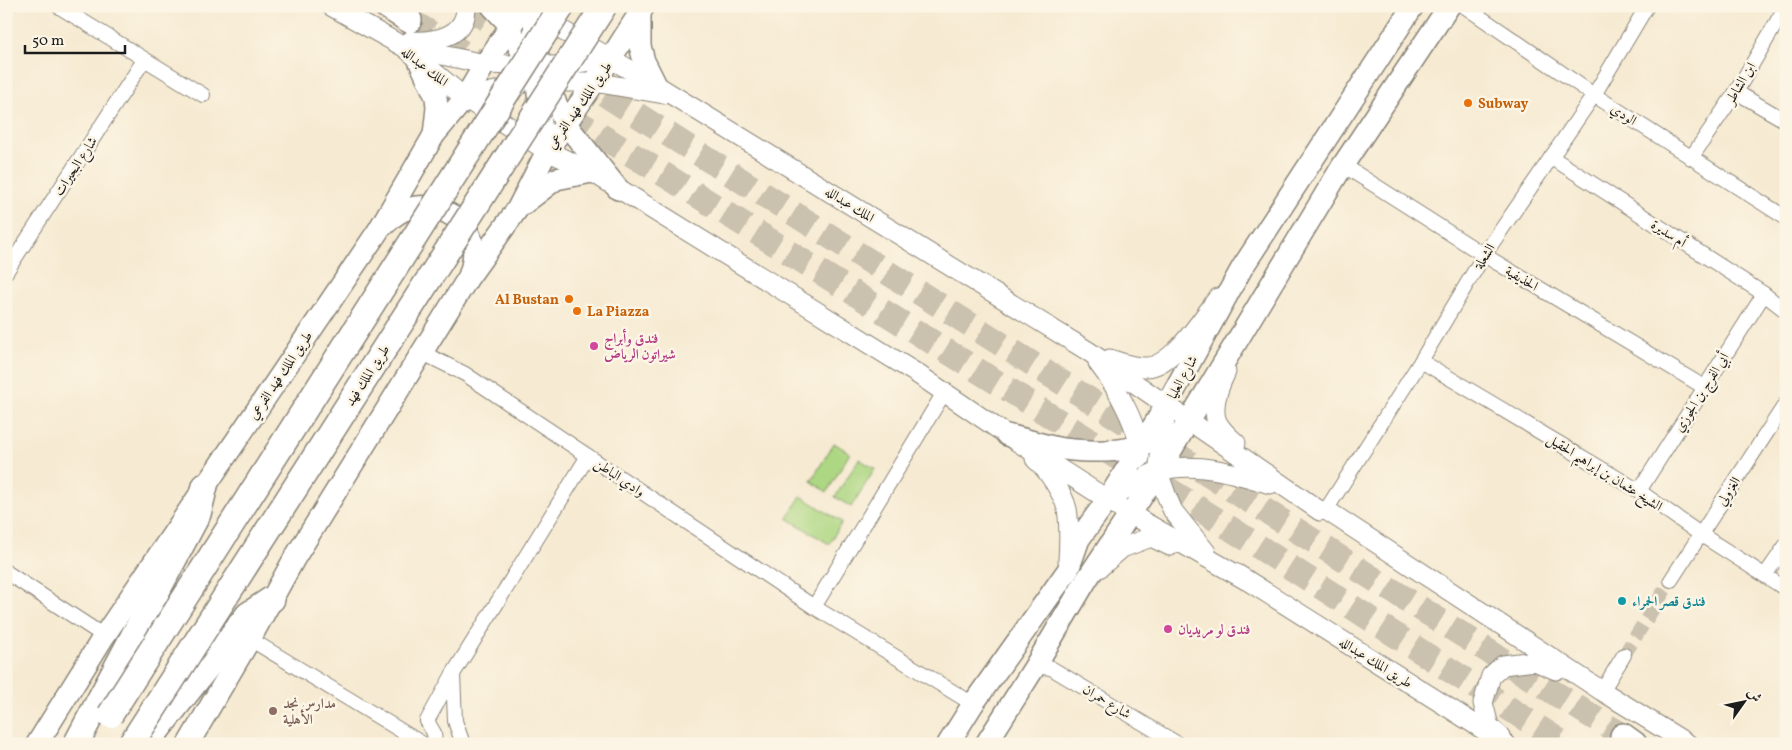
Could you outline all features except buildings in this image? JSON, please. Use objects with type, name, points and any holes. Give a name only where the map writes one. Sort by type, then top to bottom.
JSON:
[{"type":"highway","points":[[387,6],[409,20]]},
{"type":"highway","points":[[91,744],[562,6]]},
{"type":"highway","name":"طريق الملك فهد","points":[[131,744],[604,6]]},
{"type":"highway","points":[[76,744],[198,514],[205,486]]},
{"type":"highway","points":[[146,744],[248,615],[272,599]]},
{"type":"main road","name":"الملك عبدالله","points":[[332,6],[404,49],[465,98],[547,151]]},
{"type":"main road","points":[[404,49],[446,37],[460,28],[466,6]]},
{"type":"main road","points":[[492,6],[507,22],[565,123],[618,189]]},
{"type":"main road","name":"شارع العليا","points":[[986,744],[1034,668],[1078,574],[1079,539],[1108,499],[1167,404],[1242,268],[1413,6]]},
{"type":"main road","name":"شارع العليا","points":[[948,744],[973,704],[1078,574],[1130,514],[1158,472],[1188,419],[1343,165],[1449,6]]},
{"type":"main road","name":"الملك عبدالله","points":[[527,8],[757,146],[1088,351]]},
{"type":"main road","points":[[527,8],[534,44],[547,151],[592,172],[945,392],[1130,514],[1246,580]]},
{"type":"main road","name":"طريق الملك فهد الفرعي","points":[[37,744],[104,636],[378,231],[434,135],[465,98],[509,28],[527,8]]},
{"type":"main road","points":[[642,10],[640,46],[644,61],[664,90]]},
{"type":"main road","name":"طريق الملك فهد الفرعي","points":[[188,744],[250,639],[294,559],[468,278],[518,208],[547,151],[642,10]]},
{"type":"main road","points":[[404,49],[538,74],[664,90]]},
{"type":"main road","points":[[404,49],[436,97],[437,108],[434,135]]},
{"type":"main road","points":[[465,98],[538,74],[555,66],[611,58]]},
{"type":"main road","points":[[518,208],[556,179],[592,172]]},
{"type":"main road","points":[[378,231],[393,217],[406,210],[420,207],[434,208],[448,213],[459,221],[468,233],[473,246],[474,261],[468,278]]},
{"type":"main road","points":[[1088,351],[1130,366],[1148,368],[1161,363],[1177,350],[1242,268]]},
{"type":"main road","points":[[1265,292],[1218,389],[1217,422],[1230,438],[1293,493]]},
{"type":"main road","points":[[1088,351],[1320,511],[1326,510],[1688,744]]},
{"type":"main road","points":[[1088,351],[1110,378],[1131,420],[1140,446],[1140,465],[1130,514]]},
{"type":"main road","points":[[1167,404],[1158,472],[1173,511],[1210,555],[1246,580]]},
{"type":"main road","points":[[1008,435],[1064,449],[1092,450],[1140,446],[1164,435],[1188,419]]},
{"type":"main road","points":[[1008,435],[1041,465],[1055,485],[1067,508],[1078,574],[1122,548],[1151,537],[1246,580]]},
{"type":"main road","points":[[1108,499],[1158,472],[1185,468],[1210,469],[1248,477],[1293,493]]},
{"type":"main road","name":"طريق الملك عبدالله","points":[[1246,580],[1508,744]]},
{"type":"main road","points":[[1508,744],[1489,726],[1483,703],[1491,676],[1503,665],[1535,661],[1602,690]]},
{"type":"street","points":[[58,6],[203,95]]},
{"type":"street","name":"الودي","points":[[1464,6],[1594,95],[1786,218]]},
{"type":"street","name":"الشعلة","points":[[1326,510],[1484,255],[1594,95],[1647,6]]},
{"type":"street","name":"ابن الشاطر","points":[[1691,158],[1736,92],[1786,6]]},
{"type":"street","name":"شارع البحيرات","points":[[6,272],[144,60]]},
{"type":"street","points":[[1736,92],[1786,121]]},
{"type":"street","name":"أم سديرة","points":[[1551,158],[1764,294],[1786,311]]},
{"type":"street","name":"الحذيفية","points":[[1343,165],[1484,255],[1704,387]]},
{"type":"street","name":"أبي الفرج بن الجوزي","points":[[1638,491],[1764,294]]},
{"type":"street","name":"وادي الباطن","points":[[423,352],[465,374],[814,607],[973,704]]},
{"type":"street","name":"الشيخ عثمان بن إبراهيم الحقيل","points":[[1420,360],[1638,491],[1700,534],[1766,574],[1786,589]]},
{"type":"street","points":[[814,607],[945,392]]},
{"type":"street","name":"الغزولي","points":[[1671,580],[1786,403]]},
{"type":"street","points":[[435,744],[434,732],[427,721],[453,674],[588,456]]},
{"type":"street","points":[[1766,574],[1786,545]]},
{"type":"street","points":[[6,572],[104,636]]},
{"type":"street","points":[[250,639],[423,744]]},
{"type":"street","points":[[1602,690],[1624,655]]},
{"type":"street","name":"شارع حمران","points":[[1034,668],[1051,668],[1178,744]]},
{"type":"street","points":[[453,674],[455,721],[464,744]]},
{"type":"green space","points":[[834,443],[850,453],[827,492],[811,481]]},
{"type":"green space","points":[[859,459],[875,469],[851,507],[835,497]]},
{"type":"green space","points":[[801,496],[842,522],[829,544],[787,518]]},
{"type":"tunnel","points":[[466,6],[523,43]]},
{"type":"tunnel","points":[[409,20],[644,162],[1222,523],[1564,744]]},
{"type":"tunnel","points":[[574,75],[1623,736]]},
{"type":"tunnel","points":[[1624,655],[1671,580]]},
{"type":"place","name":"Subway","points":[[1468,103]]},
{"type":"place","name":"Al Bustan","points":[[569,299]]},
{"type":"place","name":"La Piazza","points":[[577,311]]},
{"type":"place","name":"فندق وأبراج شيراتون الرياض","points":[[594,346]]},
{"type":"place","name":"فندق قصر الحمراء","points":[[1622,601]]},
{"type":"place","name":"فندق لو مريديان","points":[[1168,629]]},
{"type":"place","name":"مدارس نجد الأهلية","points":[[273,711]]}]
